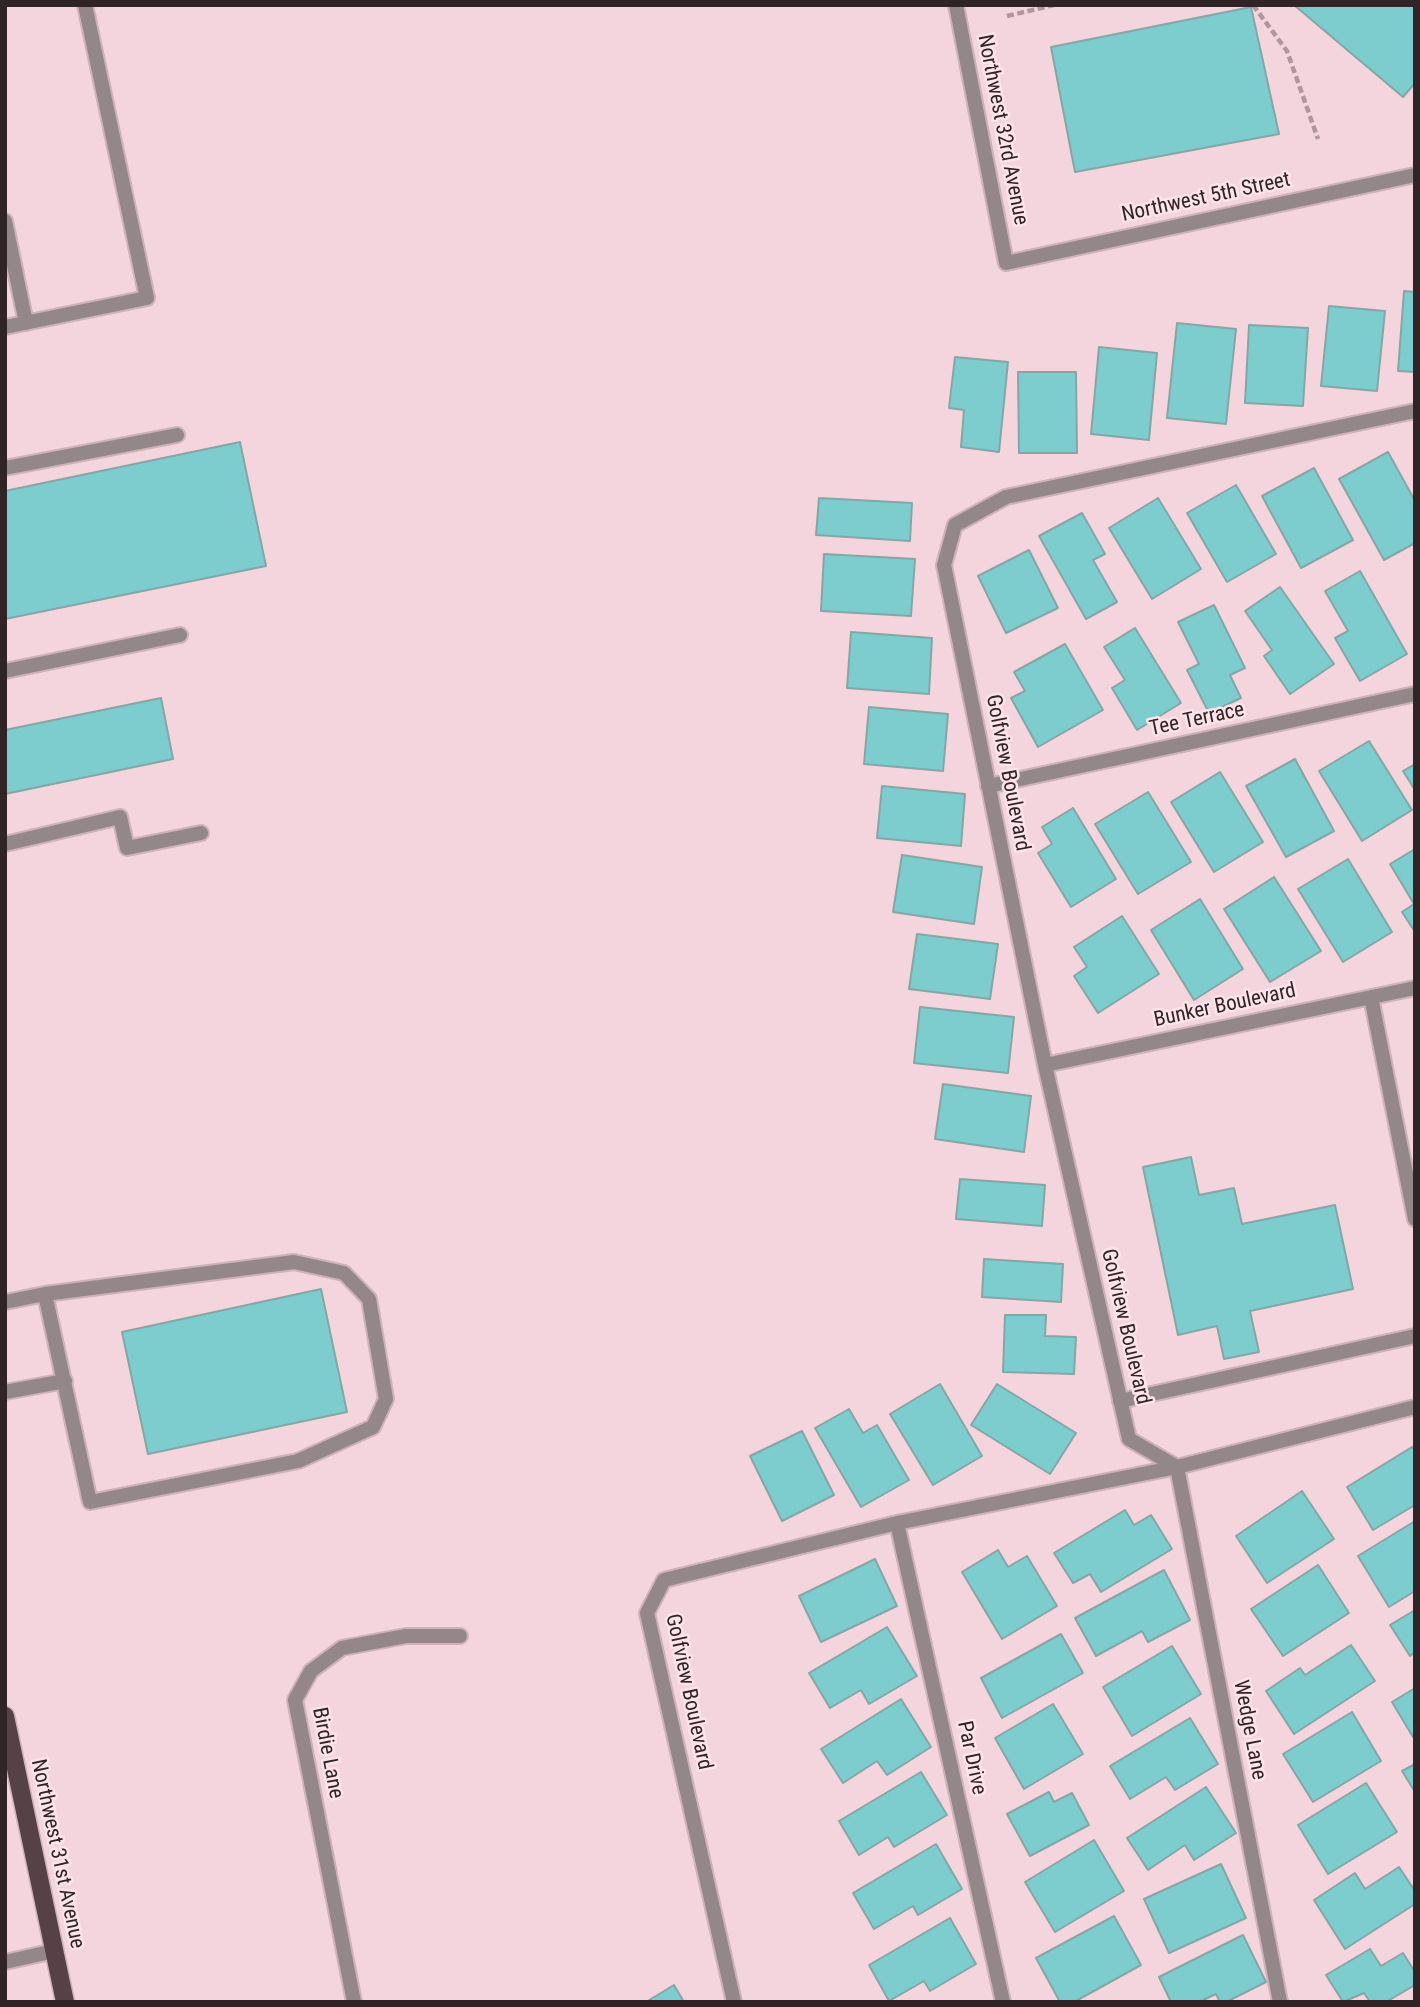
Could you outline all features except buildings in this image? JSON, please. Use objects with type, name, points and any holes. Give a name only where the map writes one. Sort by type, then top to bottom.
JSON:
[{"type":"main road","name":"Northwest 31st Avenue","points":[[5,1716],[65,2002]]},
{"type":"street","points":[[5,327],[147,298],[85,5]]},
{"type":"street","name":"Northwest 32rd Avenue","points":[[956,5],[1006,262]]},
{"type":"street","name":"Northwest 5th Street","points":[[1006,262],[1415,175]]},
{"type":"street","points":[[5,221],[26,323]]},
{"type":"street","name":"Golfview Boulevard","points":[[1177,1466],[1129,1439],[1045,1065],[944,565],[955,525],[1006,497],[1415,411]]},
{"type":"street","points":[[5,468],[177,435]]},
{"type":"street","points":[[5,671],[180,635]]},
{"type":"street","name":"Tee Terrace","points":[[988,786],[1415,694]]},
{"type":"street","points":[[5,844],[120,817],[127,848],[201,833]]},
{"type":"street","name":"Bunker Boulevard","points":[[1045,1065],[1415,988]]},
{"type":"street","points":[[1371,997],[1415,1219]]},
{"type":"street","points":[[5,1302],[45,1294],[294,1262],[344,1273],[369,1299],[386,1399],[373,1427],[298,1461],[90,1502],[45,1294]]},
{"type":"street","points":[[1120,1401],[1415,1336]]},
{"type":"street","points":[[5,1392],[65,1381]]},
{"type":"street","name":"Golfview Boulevard","points":[[734,2002],[647,1613],[664,1580],[897,1523],[1177,1466],[1415,1407]]},
{"type":"street","name":"Wedge Lane","points":[[1177,1466],[1280,2002]]},
{"type":"street","name":"Par Drive","points":[[897,1523],[1003,2002]]},
{"type":"street","name":"Birdie Lane","points":[[354,2002],[295,1700],[311,1671],[342,1648],[406,1636],[460,1636]]},
{"type":"street","points":[[5,1962],[54,1951]]},
{"type":"path","points":[[1007,16],[1054,5]]},
{"type":"path","points":[[1253,5],[1287,51],[1318,139]]}]
